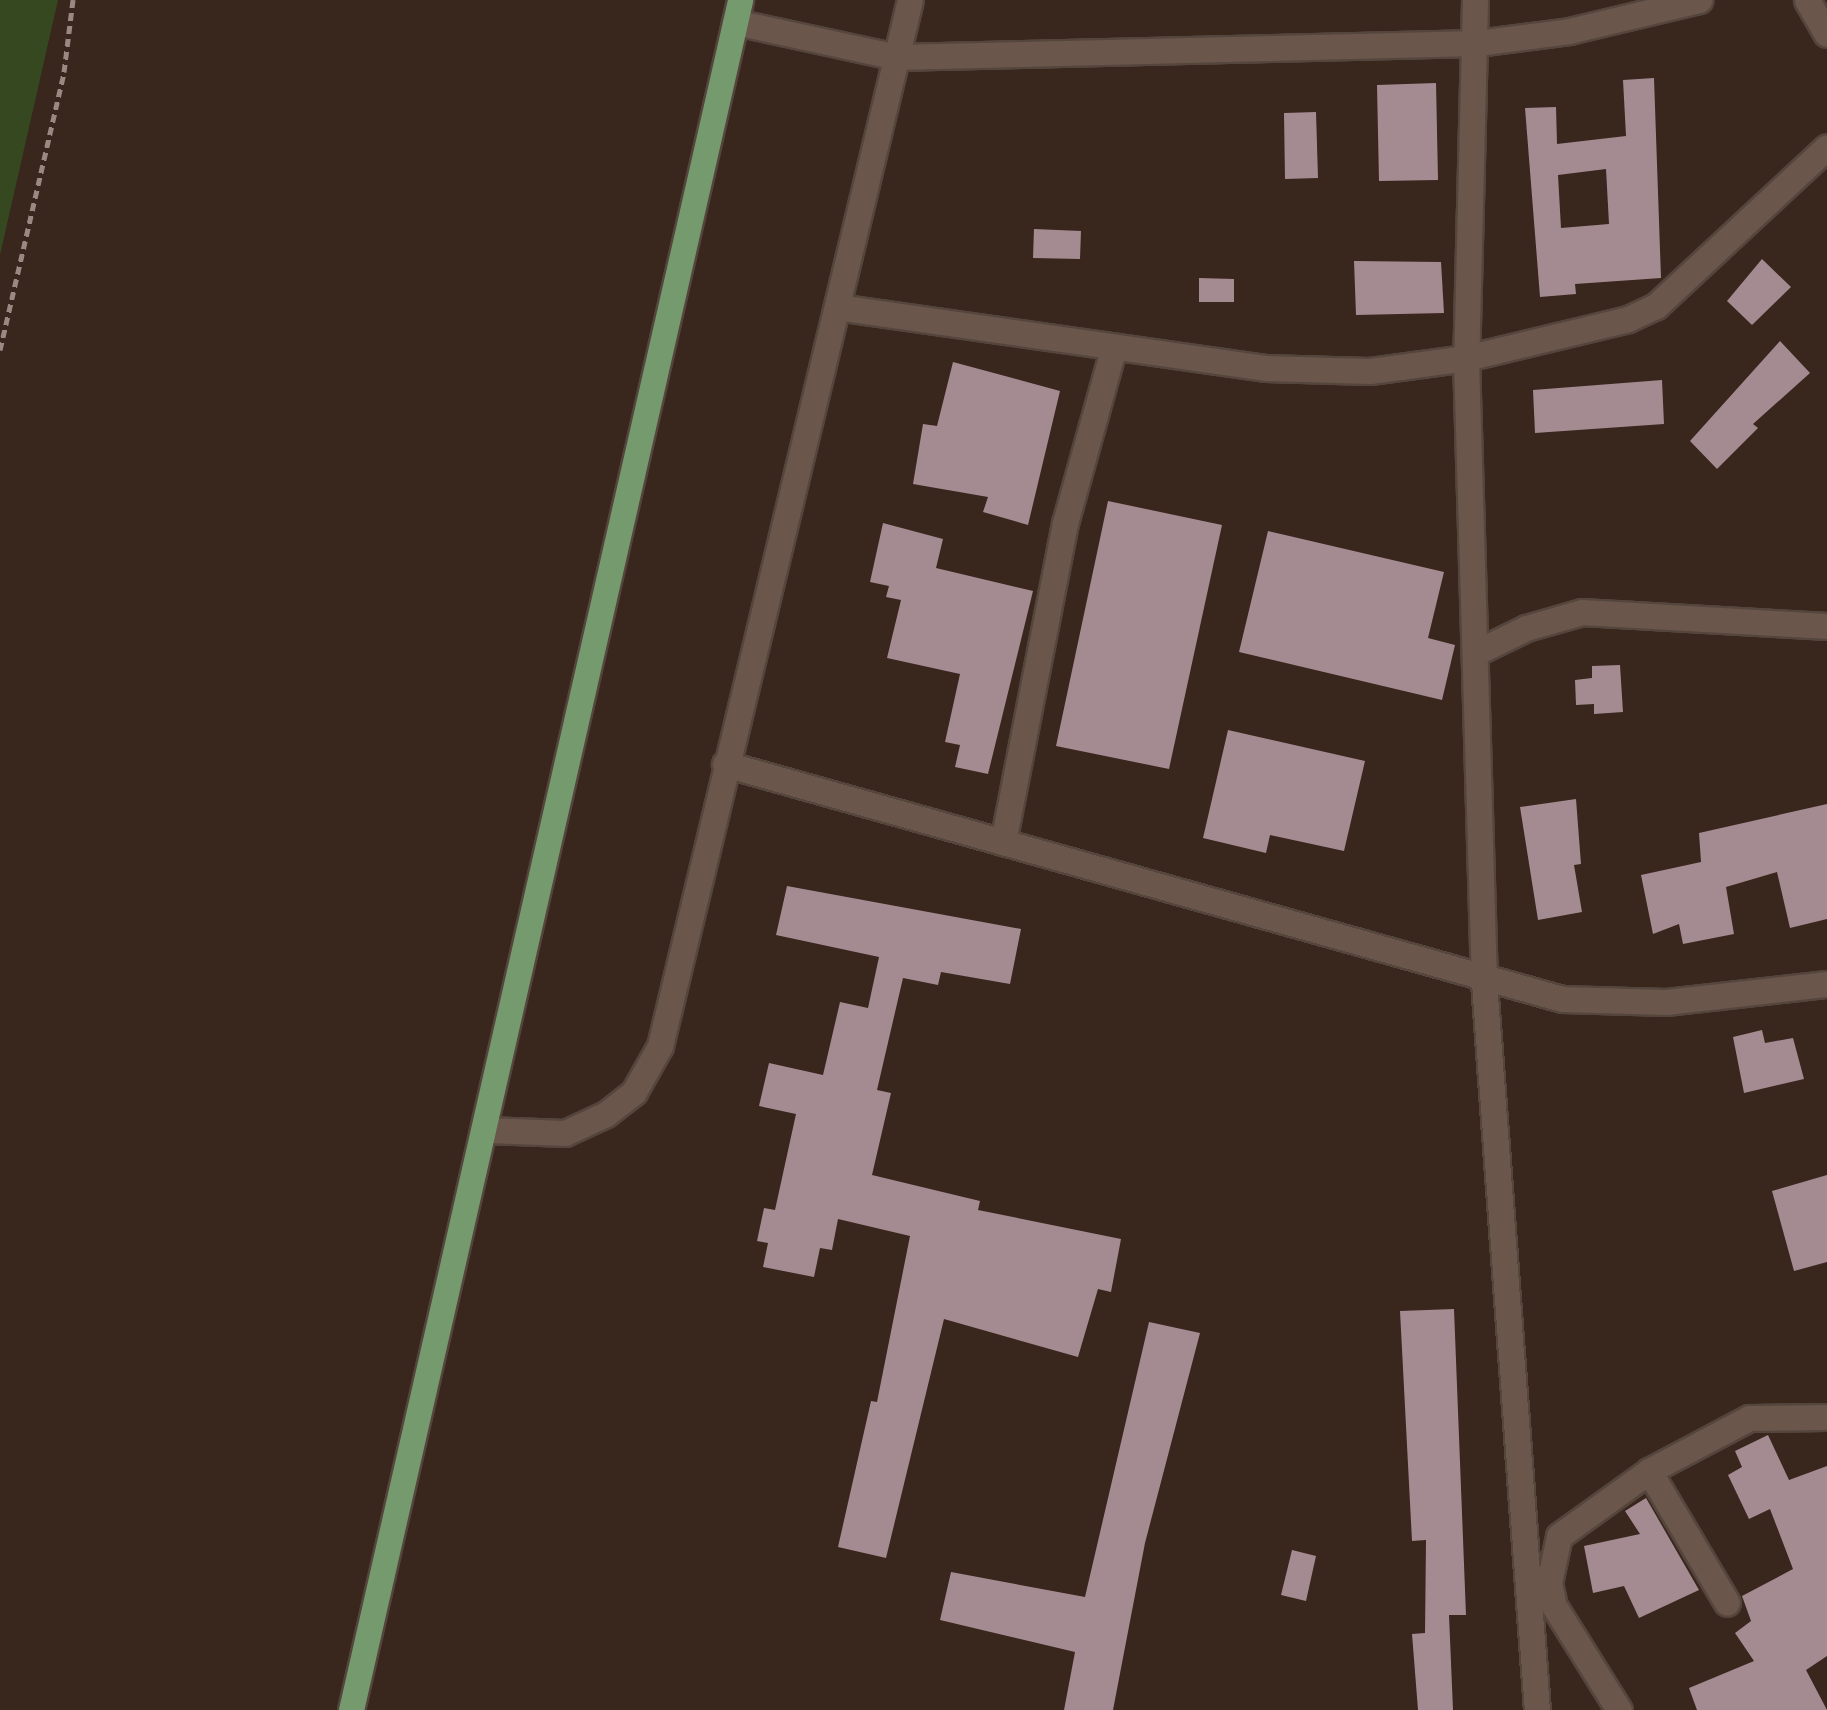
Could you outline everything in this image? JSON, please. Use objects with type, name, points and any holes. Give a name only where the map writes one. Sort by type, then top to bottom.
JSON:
[{"type":"main road","points":[[351,1710],[487,1130],[738,11]]},
{"type":"street","points":[[487,1130],[566,1133],[634,1092],[660,1046],[910,0]]},
{"type":"street","points":[[1475,0],[1477,43],[1466,358],[1484,982],[1538,1710]]},
{"type":"street","points":[[738,11],[897,56],[1477,43],[1569,30],[1699,0]]},
{"type":"street","points":[[1808,0],[1827,34]]},
{"type":"street","points":[[837,307],[1113,350],[1265,368],[1370,371],[1466,358],[1628,319],[1656,306],[1827,147]]},
{"type":"street","points":[[1003,842],[1065,523],[1113,350]]},
{"type":"street","points":[[1475,653],[1526,628],[1582,612],[1827,626]]},
{"type":"street","points":[[725,764],[1484,982],[1562,999],[1666,1002],[1827,984]]},
{"type":"street","points":[[1619,1710],[1554,1606],[1552,1557],[1559,1536],[1648,1471],[1749,1418],[1827,1418]]},
{"type":"street","points":[[1648,1471],[1727,1604]]},
{"type":"path","points":[[0,350],[64,72],[73,0]]},
{"type":"green space","points":[[0,0],[58,0],[0,255]]},
{"type":"building","points":[[1654,78],[1661,278],[1575,284],[1576,294],[1540,297],[1525,108],[1556,107],[1557,144],[1626,136],[1623,80]],"holes":[[[1606,169],[1609,224],[1561,228],[1558,175]]]},
{"type":"building","points":[[1436,83],[1438,180],[1379,181],[1377,85]]},
{"type":"building","points":[[1316,112],[1318,178],[1285,179],[1284,113]]},
{"type":"building","points":[[1034,229],[1081,231],[1080,259],[1033,258]]},
{"type":"building","points":[[1762,259],[1791,287],[1752,325],[1727,301]]},
{"type":"building","points":[[1354,261],[1441,262],[1444,313],[1356,315]]},
{"type":"building","points":[[1199,278],[1234,279],[1234,302],[1199,302]]},
{"type":"building","points":[[1780,341],[1810,373],[1753,424],[1758,428],[1717,469],[1690,441]]},
{"type":"building","points":[[953,362],[1060,391],[1028,525],[983,512],[988,497],[913,484],[923,424],[937,426]]},
{"type":"building","points":[[1662,380],[1664,424],[1535,433],[1533,390]]},
{"type":"building","points":[[1108,501],[1222,525],[1169,769],[1056,746]]},
{"type":"building","points":[[883,523],[943,539],[936,568],[1033,591],[988,774],[955,767],[960,745],[945,742],[960,674],[887,658],[901,600],[886,597],[889,586],[870,582]]},
{"type":"building","points":[[1268,531],[1444,572],[1428,638],[1455,645],[1442,700],[1239,652]]},
{"type":"building","points":[[1620,665],[1623,712],[1594,714],[1594,704],[1576,705],[1575,680],[1592,678],[1592,666]]},
{"type":"building","points":[[1228,730],[1365,761],[1344,851],[1270,835],[1266,853],[1203,838]]},
{"type":"building","points":[[1576,799],[1581,864],[1574,865],[1582,912],[1538,920],[1520,807]]},
{"type":"building","points":[[1827,804],[1827,919],[1790,928],[1777,872],[1726,887],[1734,934],[1683,944],[1679,924],[1653,934],[1641,875],[1701,862],[1699,833]]},
{"type":"building","points":[[787,886],[1021,929],[1010,984],[941,972],[938,985],[903,978],[877,1090],[891,1093],[872,1175],[980,1201],[978,1210],[1121,1239],[1111,1292],[1098,1289],[1078,1357],[944,1319],[886,1558],[838,1547],[871,1401],[877,1402],[910,1236],[838,1219],[832,1250],[820,1248],[814,1277],[763,1267],[768,1243],[757,1241],[764,1208],[775,1210],[796,1114],[759,1106],[769,1063],[823,1075],[840,1002],[868,1008],[879,957],[776,935]]},
{"type":"building","points":[[1762,1030],[1765,1043],[1793,1038],[1804,1079],[1744,1093],[1733,1037]]},
{"type":"building","points":[[1827,1175],[1827,1262],[1794,1271],[1772,1191]]},
{"type":"building","points":[[1454,1309],[1466,1615],[1449,1615],[1453,1710],[1418,1710],[1412,1634],[1425,1633],[1426,1540],[1412,1541],[1400,1311]]},
{"type":"building","points":[[1149,1322],[1200,1333],[1145,1543],[1113,1710],[1064,1710],[1075,1652],[940,1620],[951,1572],[1085,1597]]},
{"type":"building","points":[[1768,1435],[1789,1480],[1827,1466],[1827,1656],[1806,1670],[1827,1710],[1697,1710],[1689,1688],[1754,1661],[1735,1633],[1751,1621],[1742,1596],[1793,1569],[1770,1509],[1749,1519],[1728,1475],[1742,1467],[1735,1451]]},
{"type":"building","points":[[1646,1498],[1699,1590],[1639,1618],[1624,1586],[1593,1593],[1584,1546],[1640,1534],[1625,1511]]},
{"type":"building","points":[[1292,1550],[1316,1556],[1306,1601],[1281,1595]]}]
